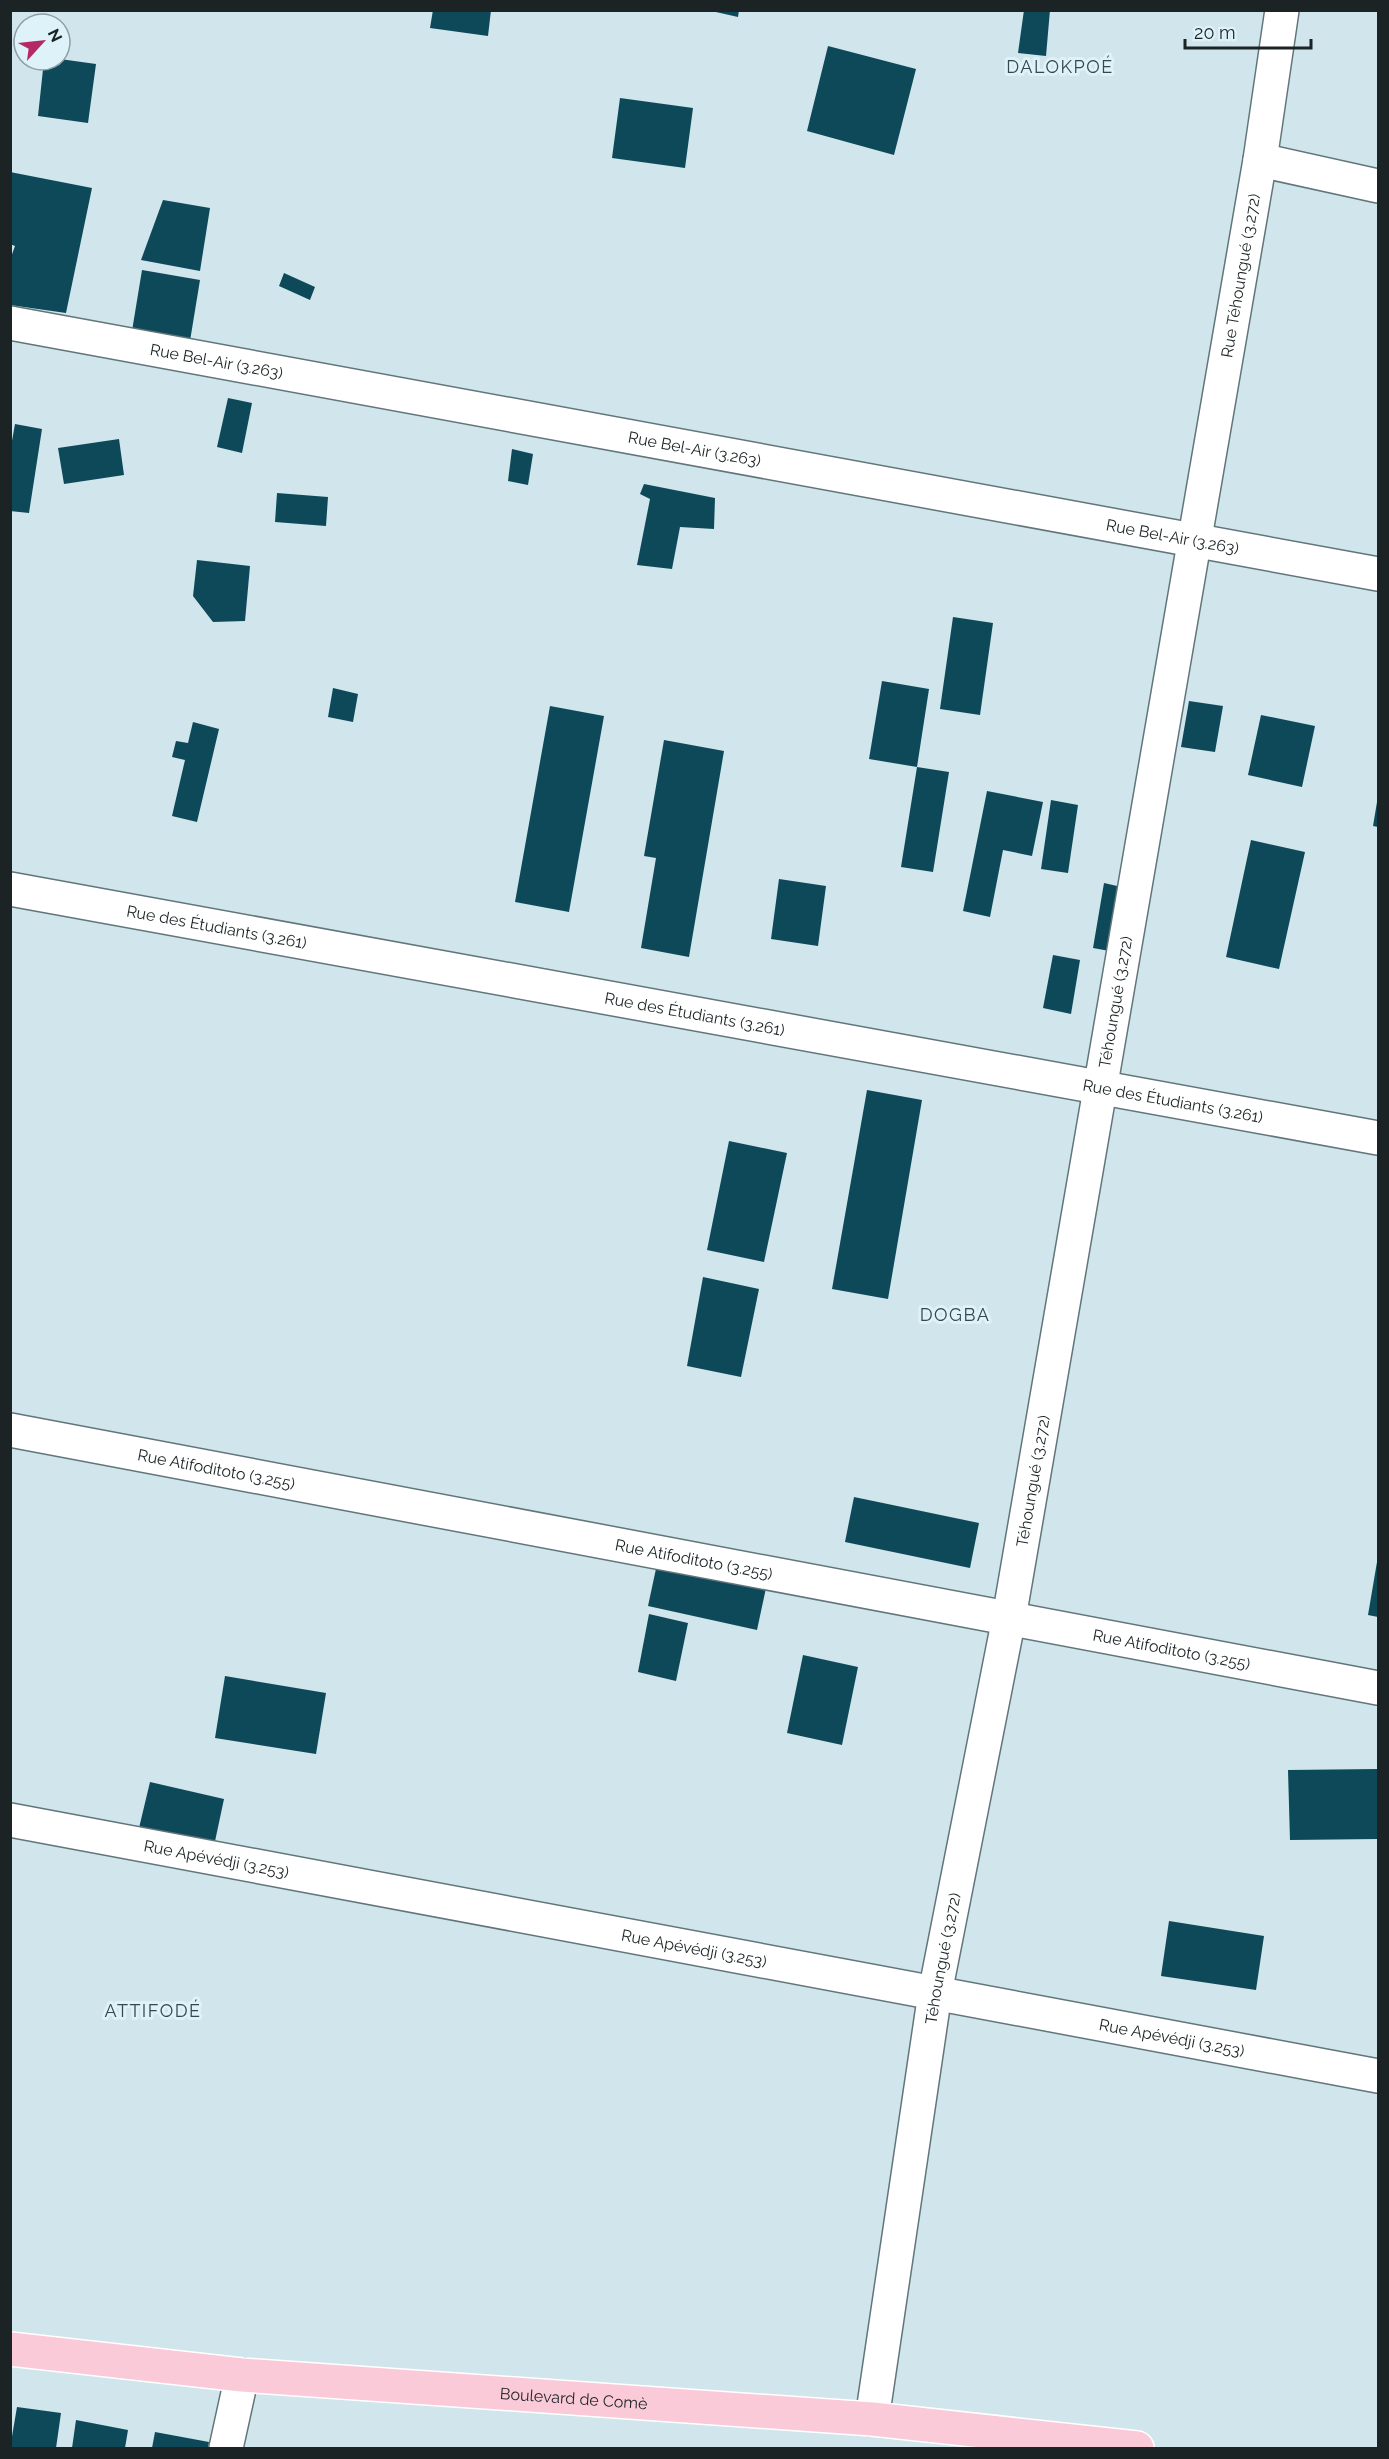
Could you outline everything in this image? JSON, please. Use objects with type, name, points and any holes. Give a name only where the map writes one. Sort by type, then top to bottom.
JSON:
[{"type":"main road","name":"Boulevard de Comè","points":[[10,2349],[242,2375],[872,2419],[1031,2443],[1137,2448]]},
{"type":"street","name":"Rue Téhoungué (3.272)","points":[[1194,540],[1260,160],[1282,10]]},
{"type":"street","points":[[1260,160],[1378,186]]},
{"type":"street","name":"Rue Bel-Air (3.263)","points":[[10,323],[1378,574]]},
{"type":"street","name":"Téhoungué (3.272)","points":[[872,2419],[935,1993],[1009,1618],[1194,540]]},
{"type":"street","name":"Rue des Étudiants (3.261)","points":[[10,889],[1378,1138]]},
{"type":"street","name":"Rue Atifoditoto (3.255)","points":[[10,1430],[1378,1688]]},
{"type":"street","name":"Rue Apévédji (3.253)","points":[[10,1820],[1378,2076]]},
{"type":"street","points":[[226,2448],[242,2375]]},
{"type":"building","points":[[433,10],[491,10],[488,36],[430,28]]},
{"type":"building","points":[[707,10],[739,10],[738,17]]},
{"type":"building","points":[[1024,10],[1050,10],[1046,56],[1018,53]]},
{"type":"building","points":[[828,46],[916,69],[894,155],[807,131]]},
{"type":"building","points":[[72,61],[96,64],[88,123],[38,116],[43,72],[72,72]]},
{"type":"building","points":[[620,98],[693,108],[685,168],[612,158]]},
{"type":"building","points":[[10,172],[92,188],[66,313],[10,305],[10,260],[15,246],[10,244]]},
{"type":"building","points":[[163,200],[210,208],[200,271],[141,260]]},
{"type":"building","points":[[142,270],[200,280],[189,347],[131,337]]},
{"type":"building","points":[[284,273],[315,287],[310,300],[279,286]]},
{"type":"building","points":[[228,398],[252,403],[242,453],[217,447]]},
{"type":"building","points":[[15,424],[42,429],[29,513],[10,511],[10,452]]},
{"type":"building","points":[[119,439],[124,475],[64,484],[58,448]]},
{"type":"building","points":[[512,449],[533,454],[528,485],[508,481]]},
{"type":"building","points":[[644,484],[715,498],[714,529],[680,527],[672,569],[637,565],[650,499],[640,494]]},
{"type":"building","points":[[277,493],[328,497],[326,526],[275,522]]},
{"type":"building","points":[[197,560],[250,566],[245,621],[213,622],[193,596]]},
{"type":"building","points":[[953,617],[993,623],[980,715],[940,709]]},
{"type":"building","points":[[882,681],[929,689],[917,767],[869,759]]},
{"type":"building","points":[[333,688],[358,694],[353,722],[328,717]]},
{"type":"building","points":[[1189,701],[1223,706],[1215,752],[1181,747]]},
{"type":"building","points":[[550,706],[604,716],[569,912],[515,902]]},
{"type":"building","points":[[1261,715],[1315,726],[1302,787],[1248,775]]},
{"type":"building","points":[[193,722],[219,729],[197,822],[172,816],[185,760],[172,757],[176,741],[188,743]]},
{"type":"building","points":[[664,740],[724,751],[689,957],[641,948],[656,858],[644,856]]},
{"type":"building","points":[[917,767],[949,772],[933,872],[901,867]]},
{"type":"building","points":[[987,791],[1043,802],[1032,856],[1003,850],[990,917],[963,911]]},
{"type":"building","points":[[1051,800],[1078,805],[1068,873],[1041,869]]},
{"type":"building","points":[[1378,802],[1378,827],[1373,826]]},
{"type":"building","points":[[1251,840],[1305,852],[1279,969],[1226,957]]},
{"type":"building","points":[[779,879],[826,886],[818,946],[771,939]]},
{"type":"building","points":[[1104,883],[1126,888],[1115,952],[1093,948]]},
{"type":"building","points":[[1053,955],[1080,960],[1071,1014],[1043,1008]]},
{"type":"building","points":[[867,1090],[922,1100],[888,1299],[832,1289]]},
{"type":"building","points":[[729,1141],[787,1153],[764,1262],[707,1250]]},
{"type":"building","points":[[703,1277],[759,1289],[741,1377],[687,1366]]},
{"type":"building","points":[[854,1497],[979,1523],[970,1568],[845,1542]]},
{"type":"building","points":[[1378,1562],[1378,1617],[1368,1615]]},
{"type":"building","points":[[657,1564],[766,1588],[757,1630],[648,1606]]},
{"type":"building","points":[[649,1614],[688,1623],[676,1681],[638,1672]]},
{"type":"building","points":[[803,1655],[858,1667],[842,1745],[787,1733]]},
{"type":"building","points":[[225,1676],[326,1693],[316,1754],[215,1738]]},
{"type":"building","points":[[1378,1769],[1378,1839],[1290,1840],[1288,1770]]},
{"type":"building","points":[[150,1782],[224,1799],[214,1846],[139,1828]]},
{"type":"building","points":[[1169,1921],[1264,1936],[1256,1990],[1161,1976]]},
{"type":"building","points":[[17,2407],[61,2413],[56,2448],[10,2448]]},
{"type":"building","points":[[76,2420],[128,2430],[125,2448],[72,2448]]},
{"type":"building","points":[[155,2432],[209,2442],[208,2448],[152,2448]]},
{"type":"district","name":"DALOKPOÉ","points":[[1060,66]]},
{"type":"district","name":"DOGBA","points":[[955,1314]]},
{"type":"district","name":"ATTIFODÉ","points":[[153,2010]]}]
